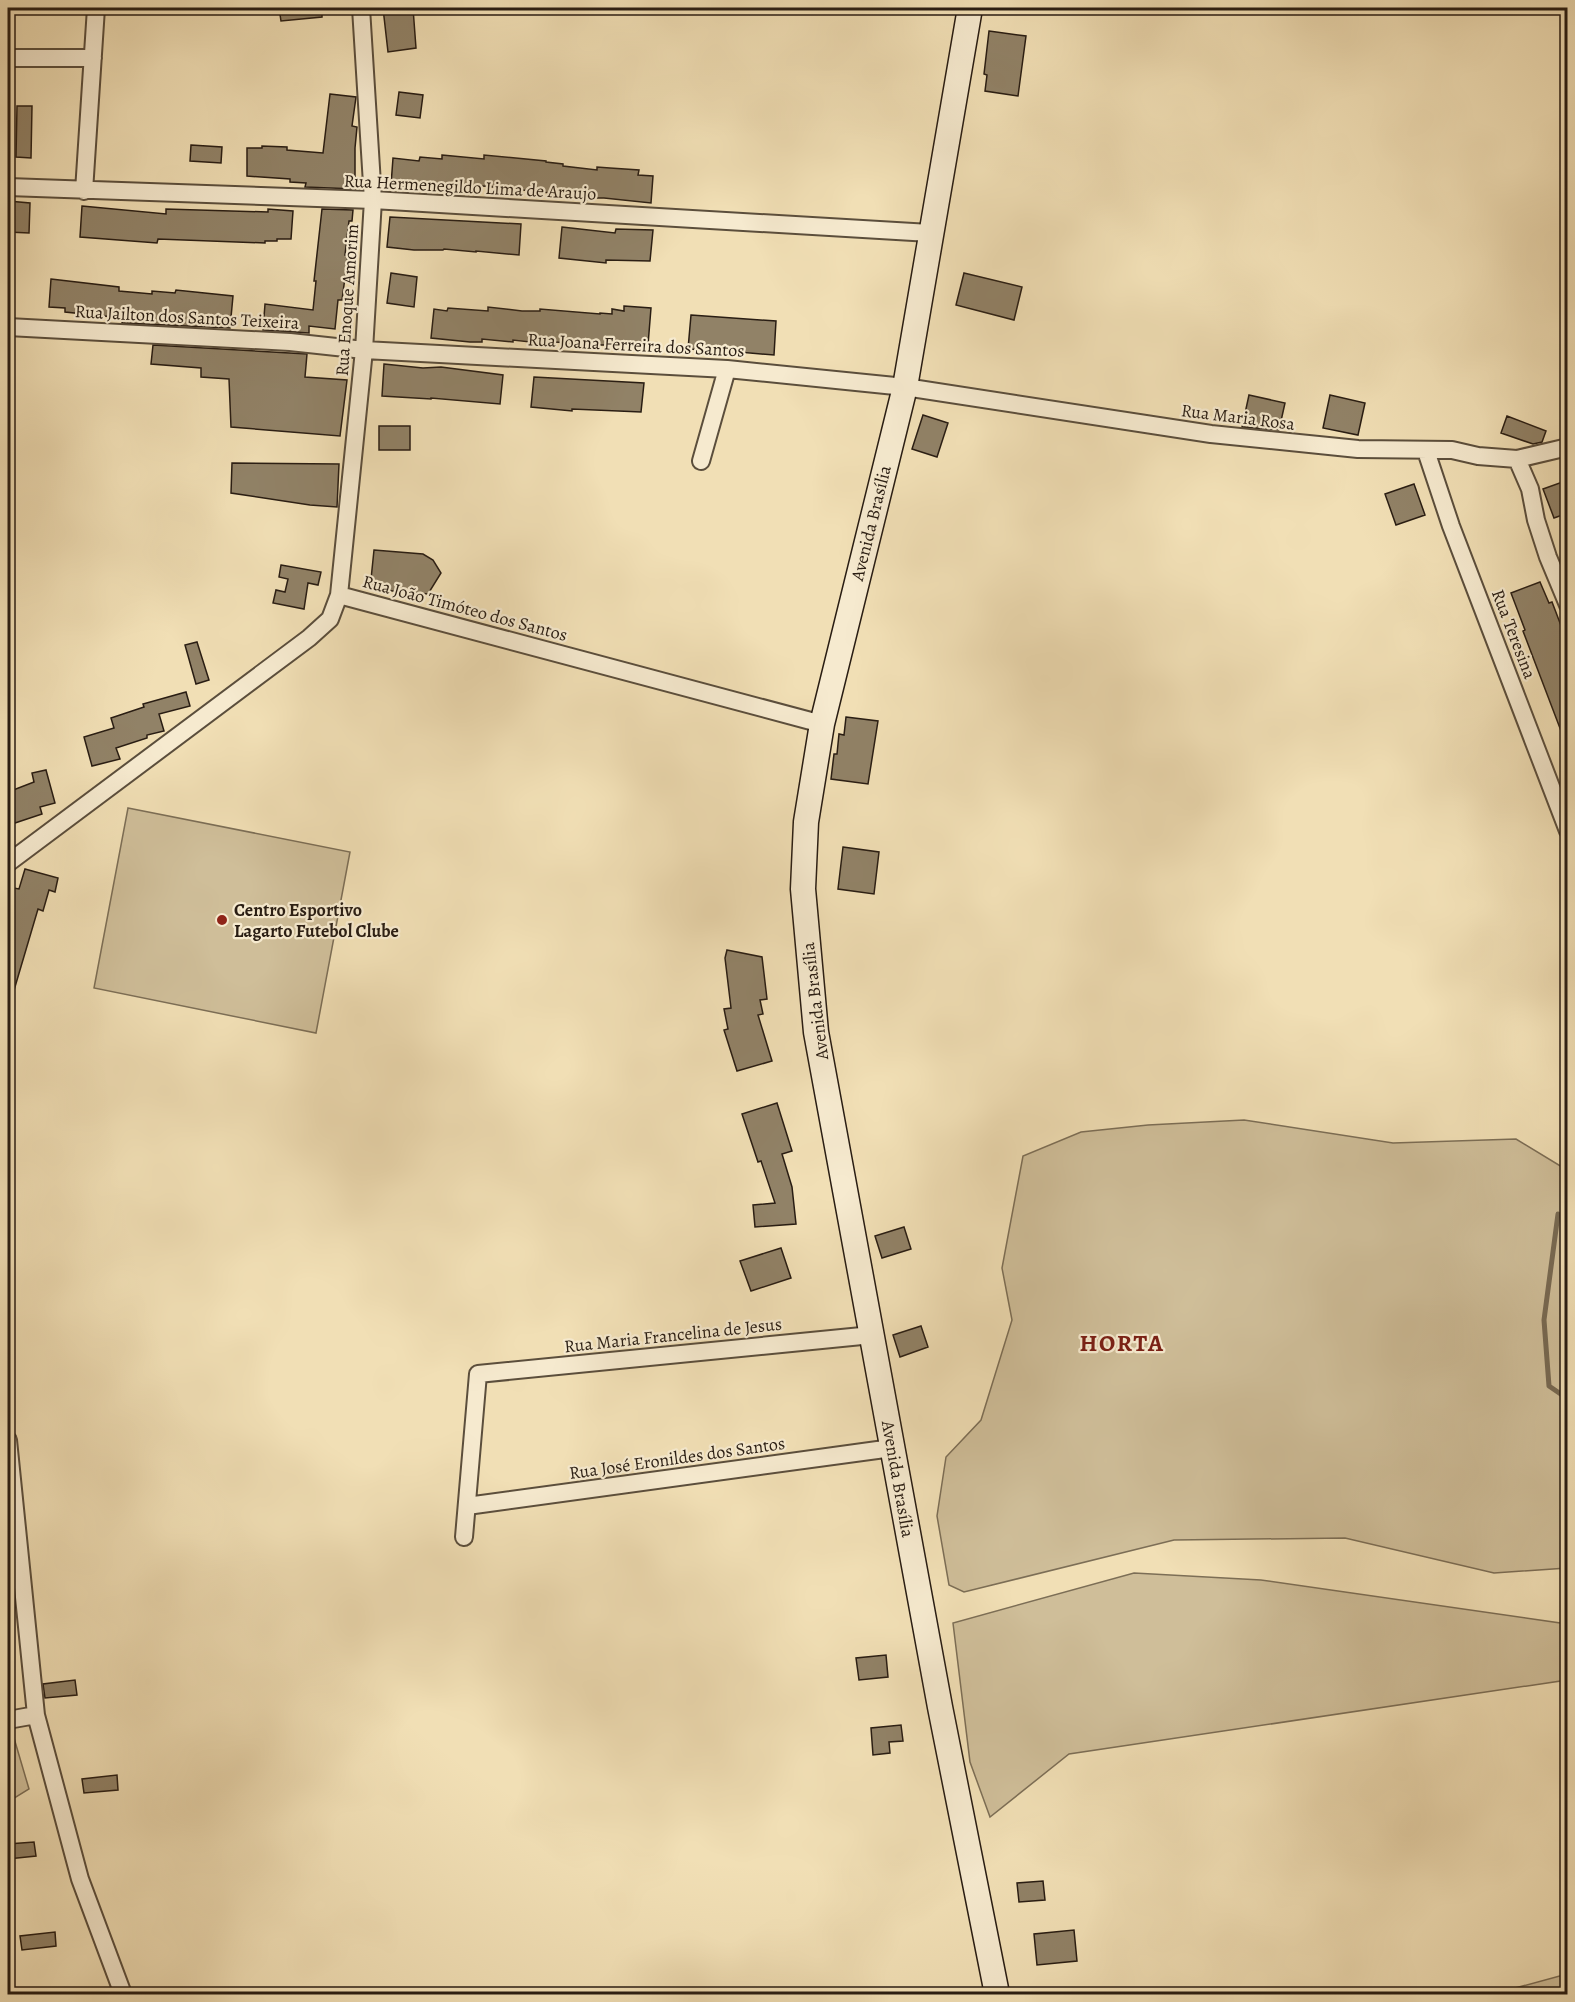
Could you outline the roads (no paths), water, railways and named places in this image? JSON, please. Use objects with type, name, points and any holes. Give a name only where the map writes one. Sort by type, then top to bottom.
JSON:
[{"type":"main road","name":"Avenida Brasília","points":[[970,8],[905,387],[822,724],[806,822],[803,889],[816,1032],[940,1707],[997,1995]]},
{"type":"street","points":[[84,191],[96,8]]},
{"type":"street","name":"Rua Enoque Amorim","points":[[339,595],[364,350],[373,200],[361,8]]},
{"type":"street","points":[[8,58],[93,58]]},
{"type":"street","name":"Rua Hermenegildo Lima de Araujo","points":[[8,187],[373,200],[930,233]]},
{"type":"street","name":"Rua Jailton dos Santos Teixeira","points":[[8,327],[290,342],[364,350]]},
{"type":"street","name":"Rua Joana Ferreira dos Santos","points":[[364,350],[727,369],[905,387]]},
{"type":"street","points":[[701,460],[727,369]]},
{"type":"street","name":"Rua Maria Rosa","points":[[905,387],[1211,434],[1358,449],[1452,450],[1479,456],[1517,459],[1568,447]]},
{"type":"street","name":"Rua Teresina","points":[[1426,451],[1451,526],[1568,831]]},
{"type":"street","points":[[1517,459],[1530,489],[1536,520],[1548,557],[1568,605]]},
{"type":"street","name":"Rua João Timóteo dos Santos","points":[[8,863],[309,638],[330,619],[339,595],[822,724]]},
{"type":"street","name":"Rua Maria Francelina de Jesus","points":[[467,1506],[478,1374],[872,1335]]},
{"type":"street","points":[[8,1440],[36,1715],[80,1879],[123,1995]]},
{"type":"street","name":"Rua José Eronildes dos Santos","points":[[467,1506],[892,1448]]},
{"type":"street","points":[[464,1537],[467,1506]]},
{"type":"street","points":[[8,1720],[36,1715]]},
{"type":"waterway","points":[[1558,1214],[1544,1320],[1549,1386],[1568,1399]]},
{"type":"place","name":"Centro Esportivo Lagarto Futebol Clube","points":[[222,920]]},
{"type":"district","name":"HORTA","points":[[1122,1343]]}]
